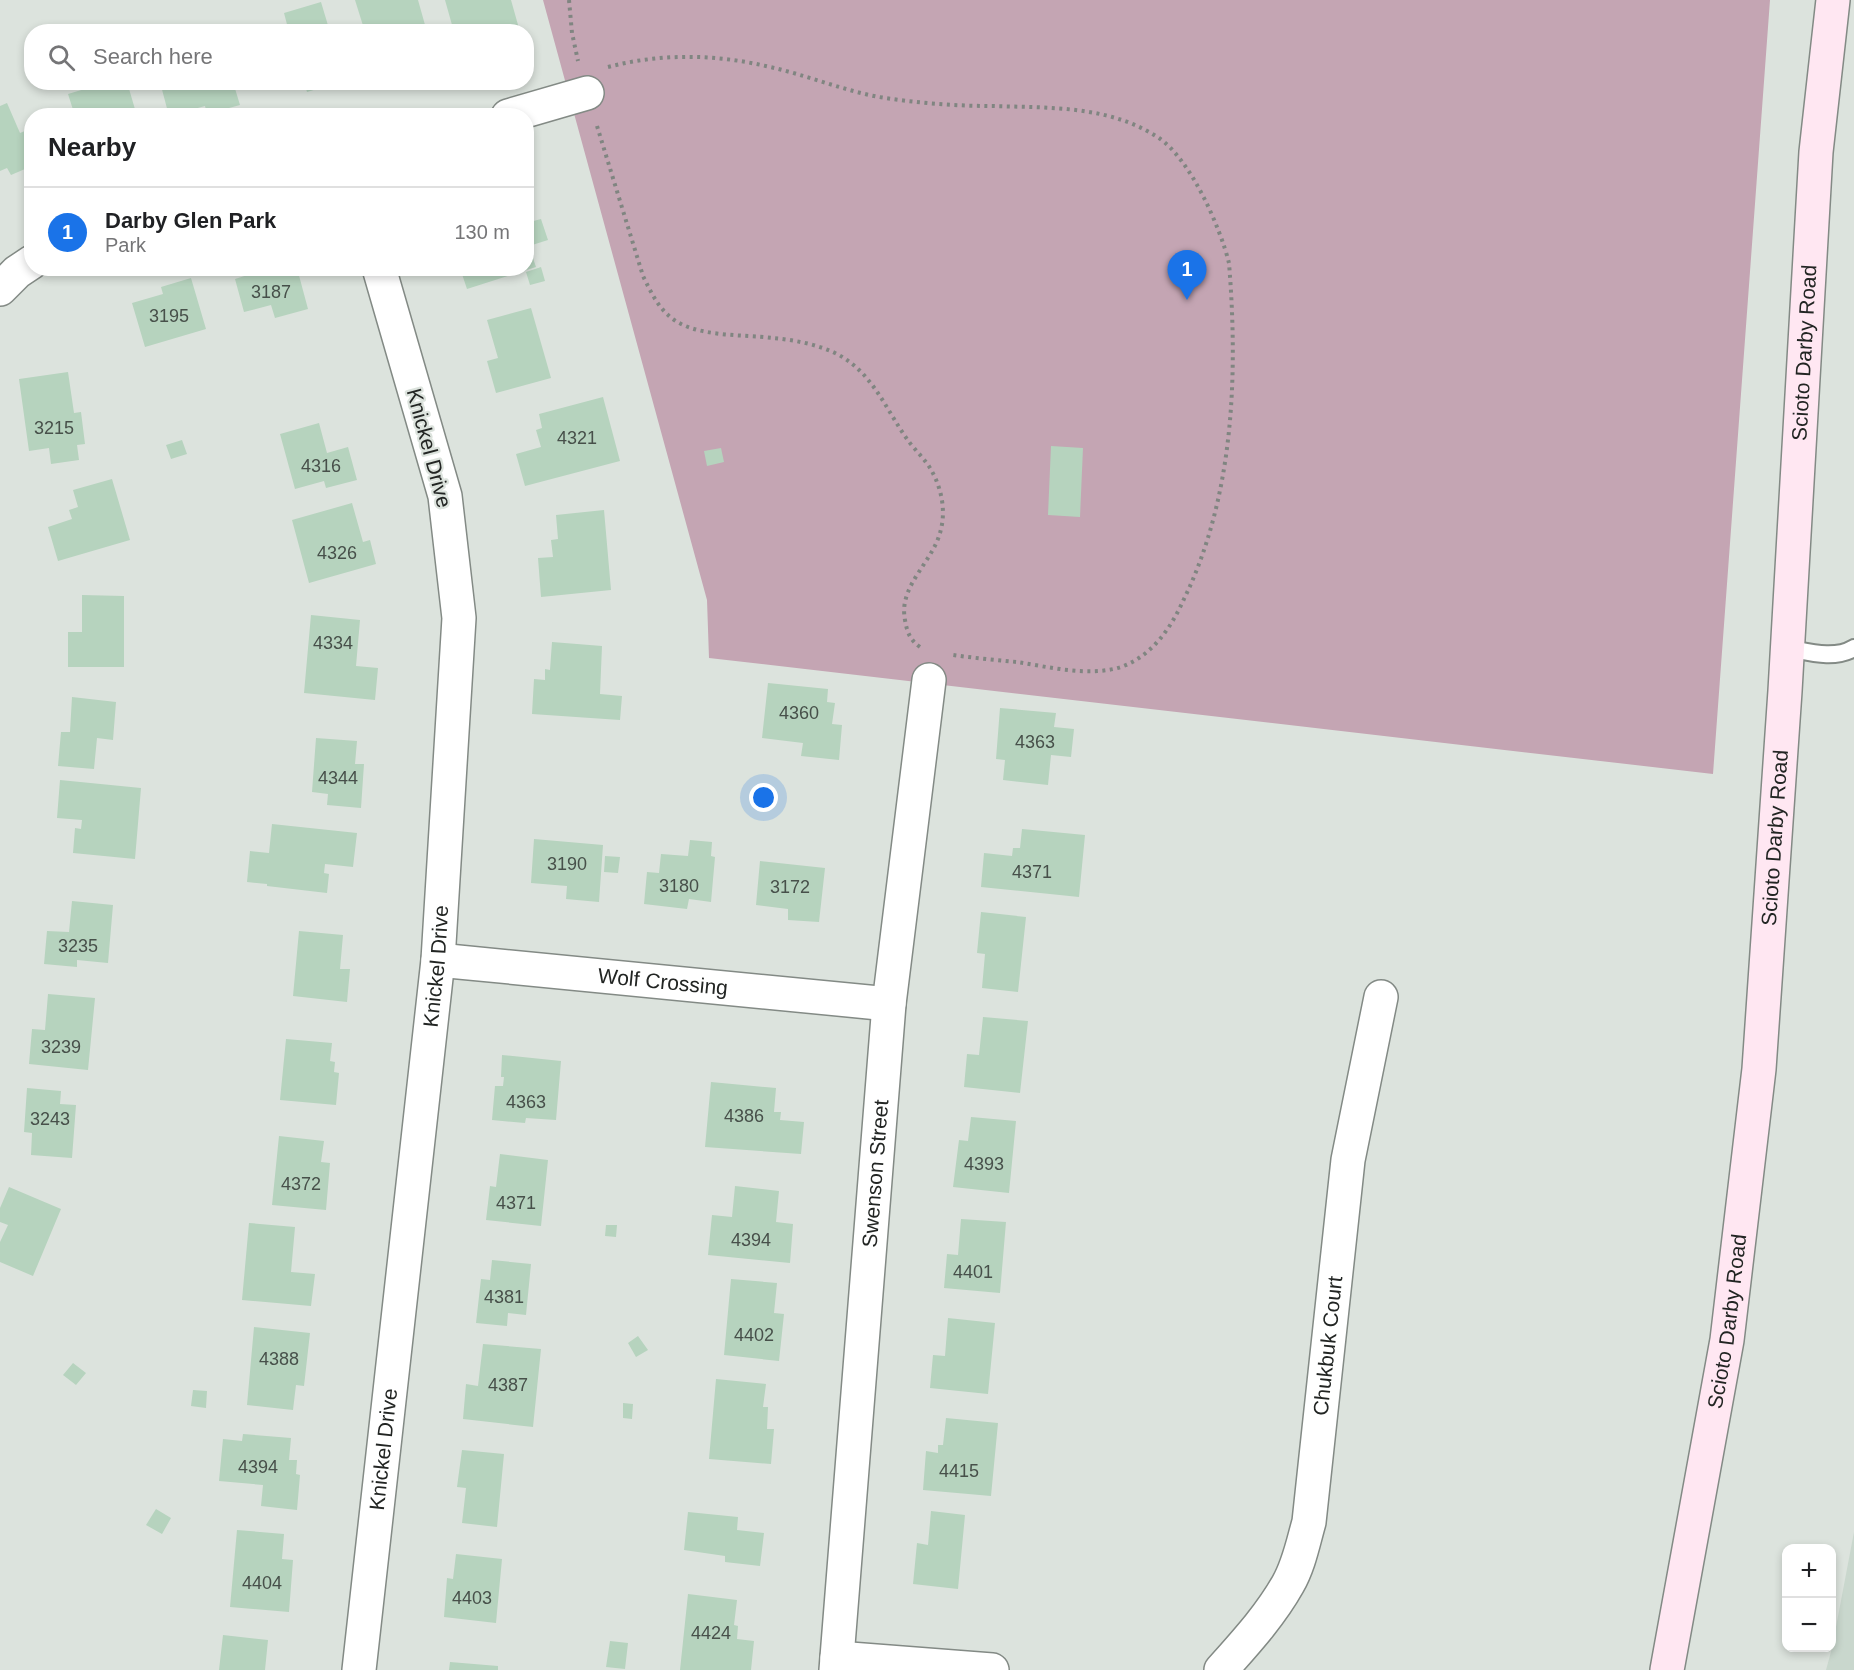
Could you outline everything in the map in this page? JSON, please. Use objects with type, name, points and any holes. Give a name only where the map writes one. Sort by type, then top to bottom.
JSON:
[{"type":"main road","name":"Scioto Darby Road","points":[[1667,1670],[1727,1340],[1760,1058],[1816,152],[1833,0]]},
{"type":"street","points":[[526,108],[584,83]]},
{"type":"street","points":[[0,290],[24,267]]},
{"type":"street","name":"Knickel Drive","points":[[359,1670],[438,960],[459,618],[445,496],[381,276]]},
{"type":"street","name":"Swenson Street","points":[[837,1664],[889,1004],[929,666]]},
{"type":"street","name":"Wolf Crossing","points":[[438,960],[889,1004]]},
{"type":"street","name":"Chukbuk Court","points":[[1221,1670],[1258,1628],[1288,1584],[1309,1522],[1348,1160],[1381,997]]},
{"type":"street","points":[[837,1664],[992,1670]]},
{"type":"lane","points":[[1787,648],[1831,655],[1844,654],[1854,648]]},
{"type":"path","points":[[569,0],[572,33],[584,83],[643,276],[653,298],[669,316],[690,327],[711,332],[806,343],[836,354],[868,378],[908,440],[930,468],[939,488],[944,510],[941,530],[934,549],[912,582],[906,598],[904,614],[911,639],[929,666],[1110,670],[1144,655],[1161,638],[1175,619],[1206,546],[1226,452],[1232,356],[1229,263],[1215,223],[1195,182],[1180,159],[1161,139],[1113,116],[1086,111],[1060,107],[954,104],[878,96],[770,67],[714,58],[664,57],[632,61],[584,83]]},
{"type":"shaded area","points":[[543,0],[1770,0],[1713,774],[709,658],[707,600]]},
{"type":"shaded area","points":[[1854,1532],[1854,1670],[1826,1670],[1831,1652],[1836,1652],[1836,1627]]},
{"type":"building","points":[[355,0],[418,0],[425,24],[362,24]]},
{"type":"building","points":[[445,0],[511,0],[518,24],[452,24]]},
{"type":"building","points":[[321,2],[328,24],[287,24],[284,13]]},
{"type":"building","points":[[81,90],[129,90],[135,108],[72,108],[68,94]]},
{"type":"building","points":[[162,90],[235,90],[240,105],[229,108],[206,108],[205,106],[167,108]]},
{"type":"building","points":[[7,103],[20,133],[24,131],[24,169],[11,175],[7,168],[0,171],[0,106]]},
{"type":"building","points":[[541,219],[548,240],[534,244],[534,221]]},
{"type":"building","points":[[541,267],[545,281],[530,285],[527,276],[534,276],[534,269]]},
{"type":"building","points":[[244,276],[299,276],[308,309],[275,318],[271,305],[244,312],[235,279]]},
{"type":"building","points":[[463,276],[508,276],[467,289]]},
{"type":"building","points":[[191,278],[206,329],[145,347],[132,303],[163,294],[161,287]]},
{"type":"building","points":[[531,308],[551,378],[496,393],[487,361],[498,358],[487,320]]},
{"type":"building","points":[[68,372],[74,413],[81,412],[85,444],[77,445],[79,460],[51,464],[49,448],[29,451],[19,379]]},
{"type":"building","points":[[603,397],[620,461],[525,486],[516,454],[541,447],[536,430],[542,428],[539,414]]},
{"type":"building","points":[[319,423],[327,453],[348,447],[357,480],[326,488],[324,481],[295,489],[280,434]]},
{"type":"building","points":[[182,440],[187,454],[171,459],[166,445]]},
{"type":"building","points":[[1051,446],[1083,448],[1080,517],[1048,515]]},
{"type":"building","points":[[721,448],[724,462],[707,466],[704,451]]},
{"type":"building","points":[[112,479],[130,540],[58,561],[48,527],[72,519],[69,510],[78,507],[73,490]]},
{"type":"building","points":[[352,503],[363,542],[370,540],[376,564],[309,583],[292,520]]},
{"type":"building","points":[[604,510],[611,590],[541,597],[538,558],[553,557],[551,540],[558,539],[556,515]]},
{"type":"building","points":[[82,595],[124,596],[124,667],[68,667],[68,632],[82,632]]},
{"type":"building","points":[[311,615],[360,620],[356,666],[378,668],[375,700],[304,693]]},
{"type":"building","points":[[552,642],[602,646],[600,694],[622,696],[620,720],[532,714],[534,679],[545,680],[545,669],[550,670]]},
{"type":"building","points":[[768,683],[828,689],[827,702],[835,703],[832,724],[842,725],[839,760],[801,756],[803,743],[762,738]]},
{"type":"building","points":[[72,697],[116,702],[113,740],[97,738],[94,769],[58,766],[61,732],[70,732]]},
{"type":"building","points":[[1000,708],[1056,713],[1054,727],[1074,729],[1071,757],[1051,755],[1048,785],[1003,780],[1005,760],[996,759]]},
{"type":"building","points":[[316,738],[357,741],[355,764],[364,764],[361,808],[327,805],[328,794],[312,792]]},
{"type":"building","points":[[60,780],[141,788],[135,859],[73,853],[75,828],[81,829],[82,820],[57,818]]},
{"type":"building","points":[[272,824],[357,833],[353,867],[325,864],[324,873],[329,874],[327,893],[247,882],[250,851],[269,853]]},
{"type":"building","points":[[1022,829],[1085,835],[1079,897],[981,887],[984,853],[1012,856],[1013,848],[1020,848]]},
{"type":"building","points":[[534,839],[603,845],[599,902],[566,899],[567,886],[531,883]]},
{"type":"building","points":[[690,840],[712,842],[711,856],[715,857],[711,902],[689,899],[687,909],[644,904],[647,872],[659,873],[661,854],[688,856]]},
{"type":"building","points":[[605,856],[620,857],[618,873],[604,872]]},
{"type":"building","points":[[760,861],[825,868],[819,922],[788,920],[788,909],[756,905]]},
{"type":"building","points":[[72,901],[113,905],[108,963],[77,960],[77,967],[44,964],[47,931],[69,932]]},
{"type":"building","points":[[981,912],[1026,917],[1018,992],[982,988],[985,954],[977,953]]},
{"type":"building","points":[[299,931],[343,935],[340,969],[350,969],[347,1002],[293,996]]},
{"type":"building","points":[[48,994],[95,998],[88,1070],[29,1064],[32,1029],[45,1030]]},
{"type":"building","points":[[983,1017],[1028,1021],[1020,1093],[964,1087],[967,1054],[979,1055]]},
{"type":"building","points":[[286,1039],[332,1043],[330,1061],[335,1062],[334,1072],[339,1073],[336,1105],[280,1100]]},
{"type":"building","points":[[502,1055],[561,1061],[556,1120],[526,1118],[525,1123],[492,1120],[495,1086],[503,1086]]},
{"type":"building","points":[[711,1082],[776,1088],[774,1112],[781,1112],[780,1120],[804,1122],[801,1154],[705,1147]]},
{"type":"building","points":[[27,1088],[61,1091],[60,1104],[76,1105],[72,1158],[31,1155],[32,1133],[24,1132]]},
{"type":"building","points":[[971,1117],[1016,1121],[1009,1193],[953,1187],[959,1140],[968,1141]]},
{"type":"building","points":[[279,1136],[324,1141],[321,1162],[330,1163],[326,1210],[272,1205]]},
{"type":"building","points":[[500,1154],[548,1160],[541,1226],[486,1220],[490,1186],[496,1187]]},
{"type":"building","points":[[735,1186],[779,1191],[776,1222],[793,1224],[790,1263],[708,1255],[712,1215],[732,1217]]},
{"type":"building","points":[[9,1187],[61,1209],[33,1276],[0,1262],[0,1242],[8,1225],[0,1222],[0,1208]]},
{"type":"building","points":[[961,1219],[1006,1222],[1000,1293],[944,1288],[947,1254],[958,1255]]},
{"type":"building","points":[[249,1223],[295,1227],[291,1272],[315,1274],[311,1306],[242,1300]]},
{"type":"building","points":[[606,1225],[617,1225],[616,1237],[605,1236]]},
{"type":"building","points":[[492,1260],[531,1264],[526,1315],[508,1313],[507,1326],[476,1323],[481,1279],[490,1280]]},
{"type":"building","points":[[731,1279],[777,1283],[774,1313],[784,1314],[779,1361],[724,1355]]},
{"type":"building","points":[[948,1318],[995,1323],[988,1394],[930,1388],[933,1355],[945,1356]]},
{"type":"building","points":[[254,1327],[310,1333],[304,1386],[296,1385],[293,1410],[247,1405]]},
{"type":"building","points":[[638,1336],[648,1350],[636,1357],[628,1343]]},
{"type":"building","points":[[483,1344],[541,1349],[533,1427],[463,1419],[466,1384],[478,1386]]},
{"type":"building","points":[[73,1363],[86,1373],[76,1385],[63,1375]]},
{"type":"building","points":[[716,1379],[766,1384],[763,1407],[768,1407],[767,1429],[774,1429],[771,1464],[709,1459]]},
{"type":"building","points":[[193,1390],[207,1391],[206,1408],[191,1406]]},
{"type":"building","points":[[623,1403],[633,1404],[632,1419],[623,1418]]},
{"type":"building","points":[[946,1418],[998,1423],[991,1496],[923,1490],[926,1451],[938,1453],[938,1445],[943,1445]]},
{"type":"building","points":[[243,1434],[291,1438],[289,1460],[297,1460],[296,1474],[300,1475],[297,1510],[261,1506],[263,1485],[219,1481],[223,1439],[242,1441]]},
{"type":"building","points":[[462,1450],[504,1454],[497,1527],[462,1523],[466,1488],[457,1487]]},
{"type":"building","points":[[156,1509],[171,1518],[162,1534],[146,1525]]},
{"type":"building","points":[[931,1511],[965,1515],[958,1589],[913,1584],[917,1543],[928,1545]]},
{"type":"building","points":[[688,1512],[738,1517],[737,1530],[764,1533],[760,1566],[725,1562],[725,1556],[684,1550]]},
{"type":"building","points":[[237,1530],[284,1534],[282,1559],[293,1560],[289,1612],[230,1607]]},
{"type":"building","points":[[456,1554],[502,1559],[496,1623],[444,1617],[447,1578],[453,1579]]},
{"type":"building","points":[[688,1594],[737,1600],[734,1625],[738,1626],[737,1639],[754,1641],[751,1670],[680,1670]]},
{"type":"building","points":[[223,1635],[268,1640],[265,1670],[219,1670]]},
{"type":"building","points":[[610,1641],[628,1643],[625,1669],[606,1667]]},
{"type":"building","points":[[450,1662],[498,1666],[498,1670],[449,1670]]},
{"type":"place","name":"Darby Glen Park","points":[[1187,300]]}]
